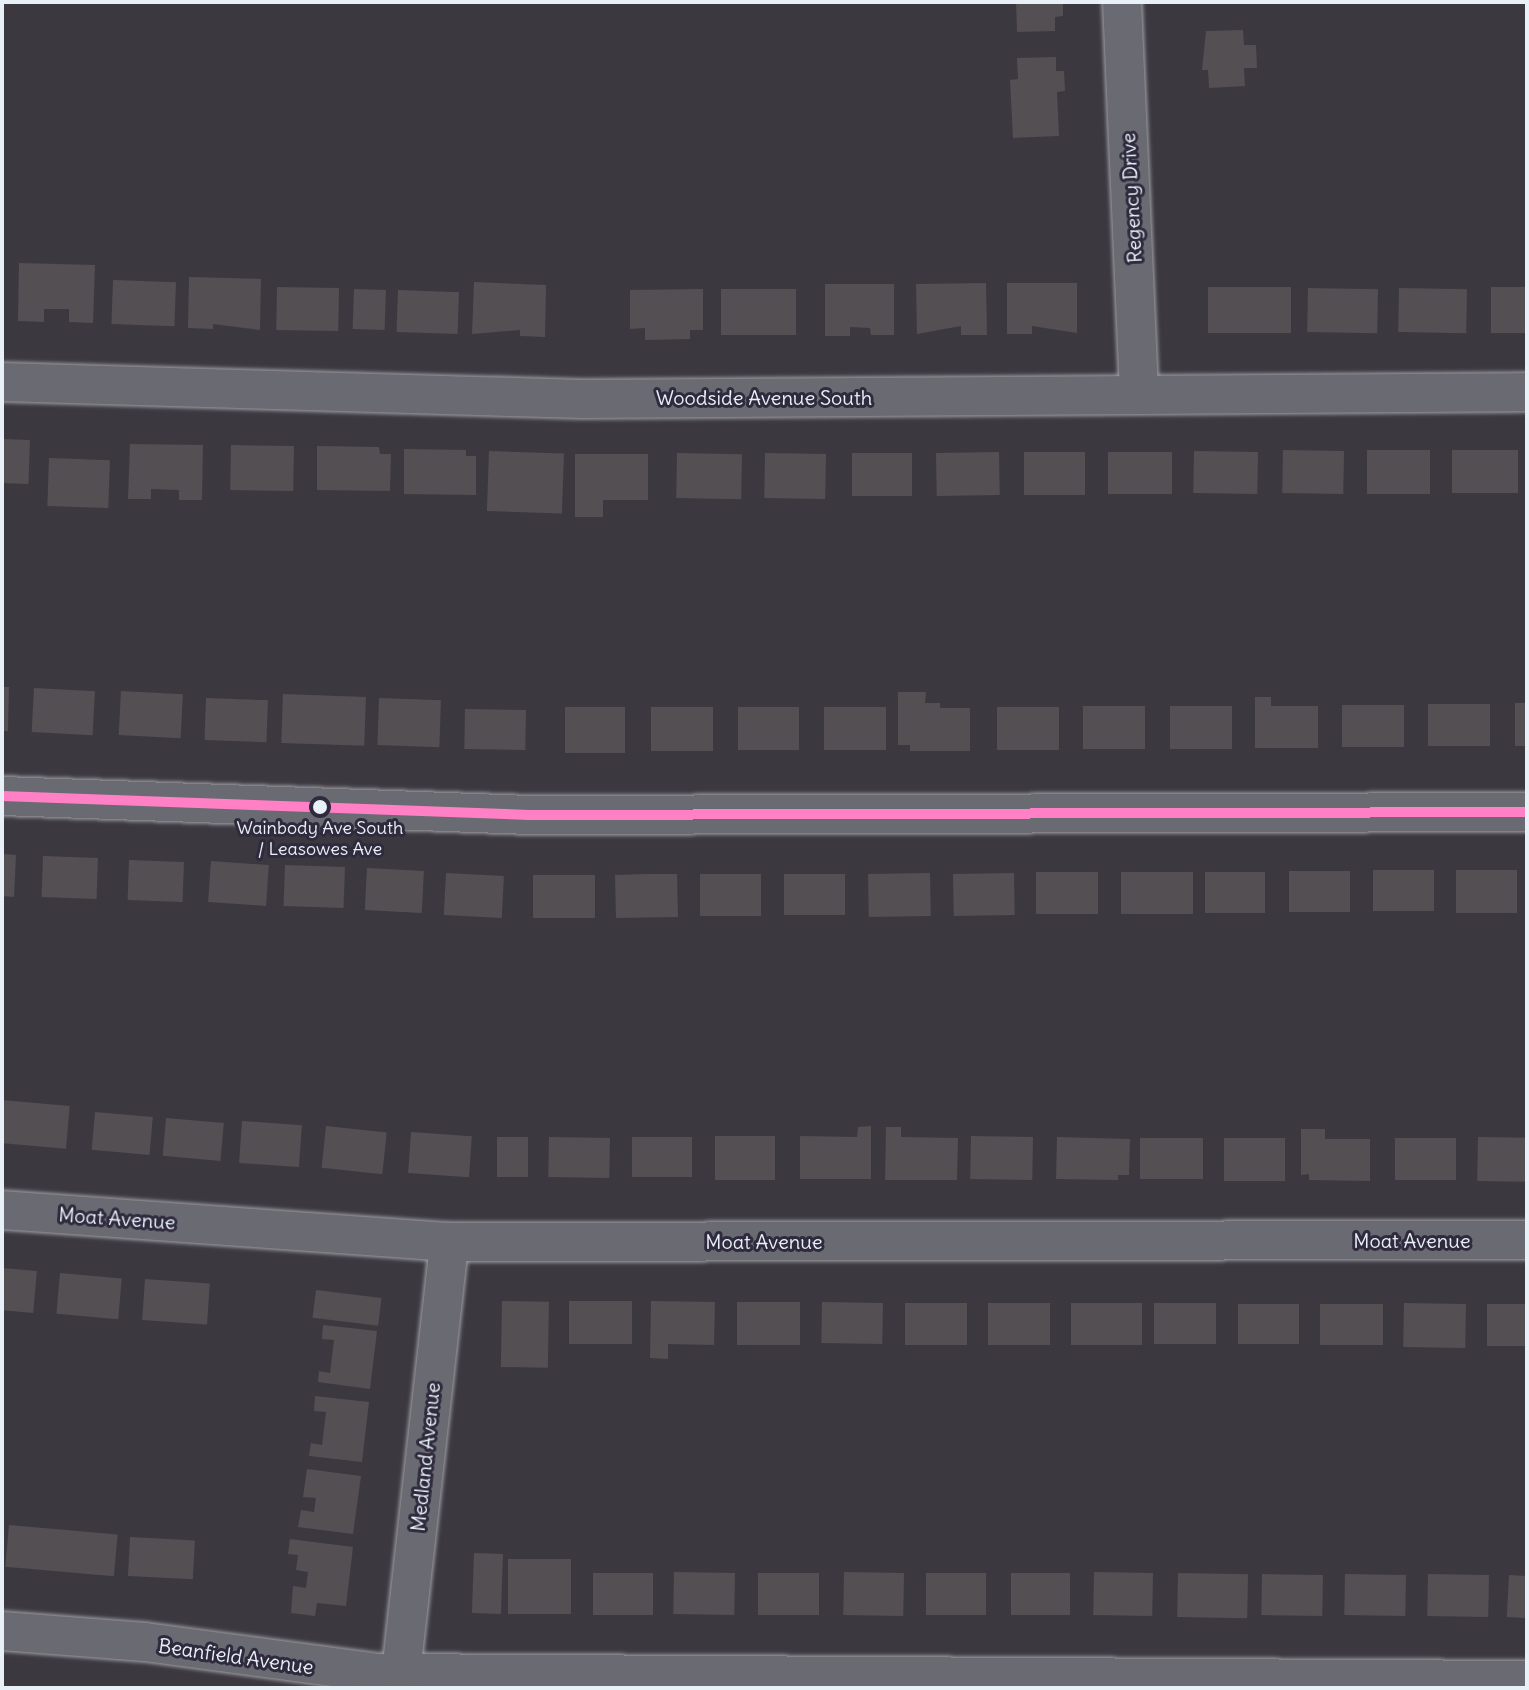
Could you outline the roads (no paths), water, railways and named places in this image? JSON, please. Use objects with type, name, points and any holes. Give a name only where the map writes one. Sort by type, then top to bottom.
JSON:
[{"type":"street","name":"Regency Drive","points":[[1122,2],[1139,394]]},
{"type":"street","name":"Woodside Avenue South","points":[[2,382],[583,399],[1527,392]]},
{"type":"street","points":[[2,796],[529,815],[1527,812]]},
{"type":"street","name":"Moat Avenue","points":[[2,1210],[449,1242],[1527,1240]]},
{"type":"street","name":"Medland Avenue","points":[[401,1673],[449,1242]]},
{"type":"street","name":"Beanfield Avenue","points":[[2,1631],[145,1642],[351,1672],[1527,1680]]},
{"type":"place","name":"Wainbody Ave South / Leasowes Ave","points":[[320,807]]}]
